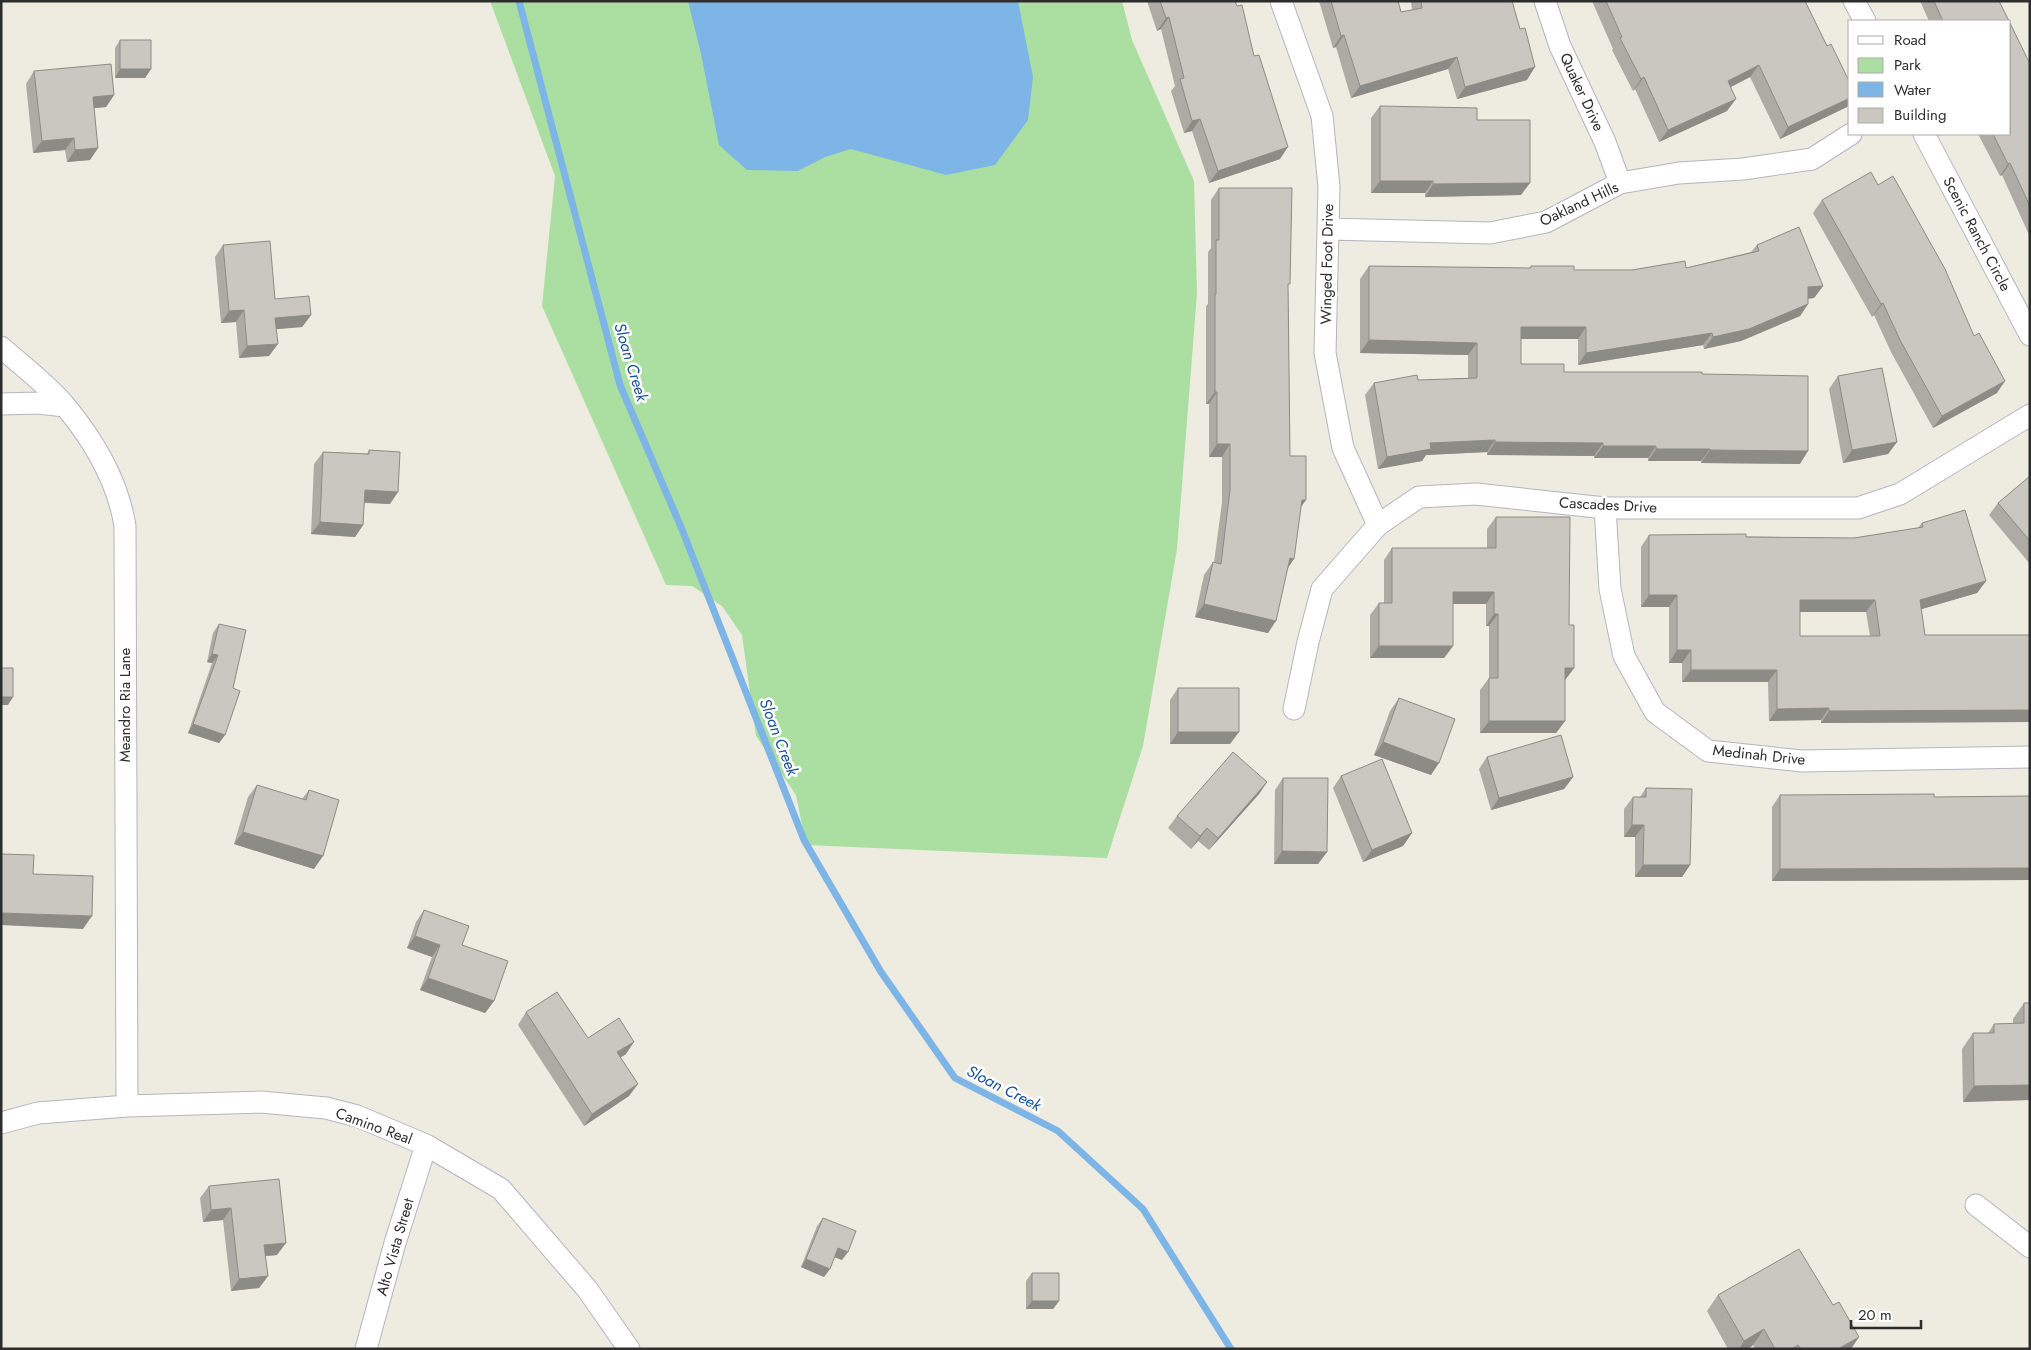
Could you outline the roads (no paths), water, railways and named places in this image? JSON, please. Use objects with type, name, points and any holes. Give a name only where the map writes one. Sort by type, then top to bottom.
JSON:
[{"type":"street","name":"Winged Foot Drive","points":[[1281,1],[1322,116],[1329,187],[1325,352],[1343,448],[1378,525]]},
{"type":"street","name":"Quaker Drive","points":[[1545,1],[1560,46],[1605,142],[1620,183]]},
{"type":"street","points":[[1854,1],[1864,20]]},
{"type":"street","name":"Oakland Hills","points":[[1329,229],[1490,233],[1546,222],[1620,183],[1679,173],[1743,169],[1812,159],[1849,135]]},
{"type":"street","name":"Scenic Ranch Circle","points":[[1925,135],[2030,335]]},
{"type":"street","name":"Meandro Ria Lane","points":[[1,347],[65,406],[92,442],[121,504],[125,526],[127,1106]]},
{"type":"street","points":[[1,404],[38,403],[65,406]]},
{"type":"street","name":"Cascades Drive","points":[[1294,709],[1308,642],[1322,589],[1378,525],[1420,497],[1476,494],[1605,508],[1858,508],[1900,494],[2030,415]]},
{"type":"street","name":"Medinah Drive","points":[[1605,508],[1610,589],[1624,656],[1655,712],[1708,751],[1802,762],[2030,757]]},
{"type":"street","name":"Camino Real","points":[[1,1123],[38,1113],[127,1106],[261,1102],[326,1108],[357,1116],[426,1145],[501,1190],[587,1289],[630,1349]]},
{"type":"street","name":"Alto Vista Street","points":[[366,1349],[395,1243],[426,1145]]},
{"type":"street","points":[[1976,1205],[2030,1247]]},
{"type":"water","points":[[688,1],[1018,1],[1033,77],[1028,120],[995,165],[946,175],[851,149],[825,157],[798,171],[747,170],[719,145],[701,54]]},
{"type":"waterway","name":"Sloan Creek","points":[[519,1],[620,385],[681,527],[804,840],[881,972],[955,1078],[1058,1131],[1143,1209],[1231,1349]]}]
